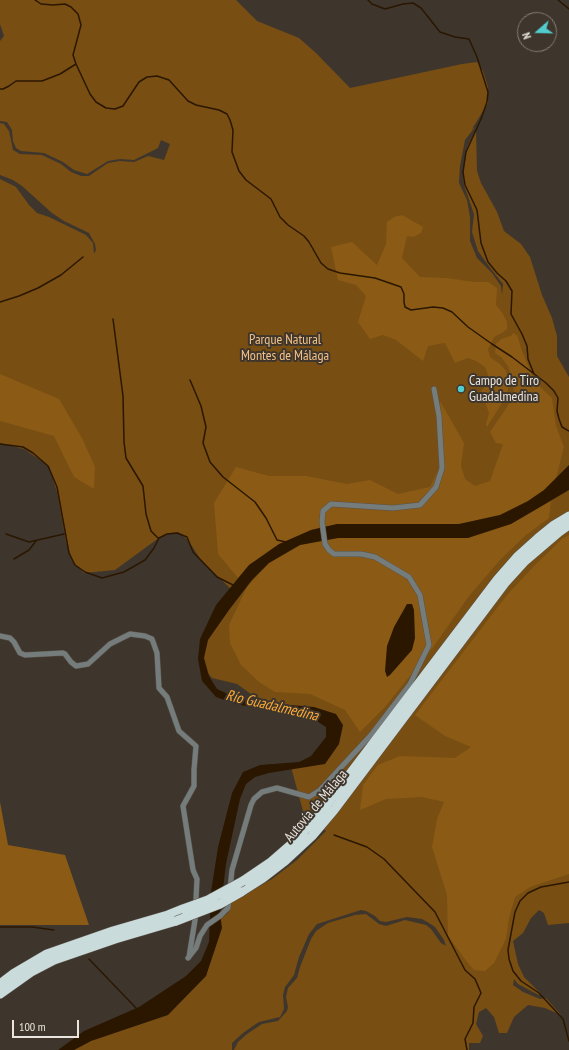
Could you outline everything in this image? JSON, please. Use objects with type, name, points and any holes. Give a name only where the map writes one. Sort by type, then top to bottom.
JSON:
[{"type":"highway","name":"Autovía de Málaga","points":[[1,983],[13,974],[47,954],[113,930],[168,915],[208,900],[243,881],[271,862],[294,842],[318,816],[497,580],[518,556],[538,538],[554,525],[569,516]]},
{"type":"highway","name":"Autovía de Málaga","points":[[0,994],[31,972],[54,960],[115,939],[176,921],[220,904],[242,892],[285,861],[312,836],[334,810],[505,583],[529,557],[569,525]]},
{"type":"street","points":[[0,636],[10,638],[20,653],[25,655],[63,653],[70,662],[76,666],[88,664],[110,644],[130,634],[145,636],[152,639],[156,653],[159,688],[166,697],[179,731],[196,746],[194,786],[183,806],[193,870],[197,879],[195,920],[188,958],[196,948],[200,936],[207,925],[228,908],[232,870],[254,799],[262,792],[277,788],[309,797],[320,790],[371,735],[410,684],[429,645],[420,595],[409,577],[375,557],[361,554],[334,554],[325,544],[322,522],[323,511],[331,504],[393,508],[420,505],[436,487],[442,468],[439,416],[434,389]]},
{"type":"green space","name":"Parque Natural Montes de Málaga","points":[[0,0],[236,0],[257,21],[299,38],[350,88],[477,62],[483,71],[488,87],[488,103],[472,129],[475,127],[465,140],[460,166],[459,183],[467,200],[470,217],[470,241],[477,258],[492,273],[501,286],[502,295],[503,284],[478,251],[472,232],[474,214],[464,185],[463,173],[467,147],[476,130],[477,171],[481,183],[497,212],[504,231],[521,244],[530,257],[557,336],[557,356],[569,377],[569,923],[548,925],[544,913],[539,910],[531,918],[523,933],[513,941],[518,964],[524,977],[542,995],[539,995],[518,984],[514,979],[513,985],[523,992],[540,999],[546,998],[561,1015],[545,1008],[528,1005],[514,1017],[507,1033],[499,1033],[494,1017],[486,1008],[479,1012],[476,1024],[483,1036],[480,1043],[469,1043],[469,1050],[234,1050],[238,1042],[247,1034],[262,1024],[278,1021],[287,1011],[288,1007],[286,997],[288,988],[297,978],[311,939],[316,931],[328,923],[355,915],[366,914],[379,924],[386,926],[405,920],[426,925],[431,929],[441,943],[446,946],[444,940],[435,927],[422,919],[407,917],[386,922],[380,921],[375,916],[361,910],[317,924],[309,934],[299,957],[294,975],[285,987],[283,995],[284,1009],[280,1017],[259,1022],[253,1026],[232,1043],[232,1050],[74,1050],[206,976],[221,918],[228,913],[230,903],[272,879],[297,860],[326,831],[303,811],[291,767],[332,745],[325,721],[300,709],[259,700],[237,684],[212,678],[202,666],[203,652],[213,620],[233,591],[201,560],[188,540],[178,532],[168,534],[156,540],[115,570],[84,573],[73,562],[66,542],[57,492],[49,466],[24,449],[0,443],[0,179],[16,187],[37,213],[49,217],[86,235],[93,243],[94,254],[96,250],[95,244],[89,233],[64,221],[52,213],[22,186],[13,180],[0,175],[0,123],[4,124],[9,131],[13,150],[20,154],[42,155],[61,164],[71,172],[81,176],[89,176],[108,163],[120,161],[134,162],[148,156],[164,160],[170,144],[161,140],[158,148],[134,160],[120,159],[108,161],[87,174],[74,170],[63,162],[44,153],[21,151],[16,148],[13,141],[12,130],[7,122],[0,121],[0,41],[4,36],[0,24]]},
{"type":"shaded area","points":[[402,215],[423,227],[421,233],[414,237],[407,236],[402,258],[420,277],[488,282],[497,288],[496,305],[507,322],[507,329],[494,337],[488,349],[490,357],[500,364],[506,371],[509,383],[507,395],[487,427],[486,424],[489,413],[481,391],[486,385],[488,375],[485,367],[468,358],[455,363],[445,343],[428,346],[423,361],[396,340],[383,335],[370,339],[358,322],[366,296],[356,285],[338,280],[331,247],[352,242],[377,265],[386,244],[387,222],[394,217]]},
{"type":"shaded area","points":[[513,333],[517,335],[535,382],[552,398],[556,426],[564,447],[556,478],[544,490],[528,501],[500,515],[459,524],[337,524],[311,530],[249,565],[238,578],[218,554],[214,503],[236,467],[269,476],[306,476],[347,484],[370,480],[398,494],[430,487],[442,463],[443,439],[440,401],[464,443],[461,466],[465,479],[475,486],[490,481],[503,444],[496,443],[490,432],[507,407],[514,393],[513,380],[508,366],[501,357],[495,353],[496,344],[501,339],[511,336]]},
{"type":"shaded area","points":[[0,374],[59,399],[82,438],[95,467],[94,489],[74,477],[54,436],[0,421]]},
{"type":"shaded area","points":[[551,501],[549,518],[526,535],[500,560],[469,596],[434,646],[385,707],[360,732],[345,710],[310,694],[275,692],[259,682],[241,665],[230,643],[229,625],[247,587],[269,563],[300,545],[338,538],[410,538],[511,524]]},
{"type":"shaded area","points":[[569,535],[569,874],[530,887],[515,897],[509,918],[506,939],[494,963],[485,971],[474,970],[448,936],[447,895],[432,847],[437,819],[444,802],[422,797],[386,799],[360,810],[363,785],[378,765],[400,756],[455,758],[471,747],[445,736],[415,715],[507,595],[535,565],[562,539]]},
{"type":"shaded area","points":[[0,802],[8,845],[65,855],[89,925],[0,925]]},
{"type":"water","name":"Río Guadalmedina","points":[[569,465],[569,490],[511,524],[468,538],[338,538],[300,545],[269,563],[252,580],[208,640],[204,658],[209,676],[217,689],[232,696],[254,702],[314,707],[336,714],[343,725],[339,744],[325,764],[269,773],[255,777],[246,784],[240,799],[226,864],[220,913],[222,928],[206,976],[168,1015],[91,1041],[74,1050],[58,1050],[84,1031],[139,1007],[186,976],[201,961],[209,942],[211,892],[218,847],[232,793],[243,772],[260,765],[299,762],[311,756],[326,737],[326,727],[315,720],[236,704],[216,697],[202,681],[198,659],[200,639],[216,605],[249,565],[279,544],[311,530],[337,524],[459,524],[500,515],[528,501],[544,490]]},
{"type":"water","points":[[407,604],[412,604],[414,610],[415,638],[412,650],[387,677],[385,671],[387,646],[394,627]]},
{"type":"waterway","points":[[35,0],[41,4],[65,4],[71,7],[78,14],[81,25],[73,55],[90,94],[96,102],[106,108],[115,109],[123,106],[139,82],[147,77],[157,76],[169,80],[188,101],[196,105],[219,110],[227,114],[233,130],[232,152],[239,171],[246,180],[271,199],[280,217],[288,225],[304,236],[321,263],[328,269],[340,273],[375,278],[401,287],[404,294],[405,307],[411,310],[433,307],[443,308],[452,312],[468,327],[512,357],[554,391],[558,398],[557,411],[559,419],[562,427],[569,431]]},
{"type":"waterway","points":[[368,0],[372,4],[385,9],[413,3],[421,8],[440,32],[455,37],[469,39],[477,57],[488,92],[487,102],[481,119],[466,152],[463,172],[465,185],[477,210],[481,243],[488,262],[506,281],[512,291],[511,314],[527,346],[528,359],[534,374]]},
{"type":"waterway","points":[[558,0],[569,9]]},
{"type":"waterway","points":[[0,89],[3,89],[16,81],[42,81],[60,74],[76,64]]},
{"type":"waterway","points":[[0,302],[38,288],[61,275],[83,257]]},
{"type":"waterway","points":[[113,319],[123,396],[124,442],[126,458],[143,486],[146,514],[151,531],[158,538]]},
{"type":"waterway","points":[[190,380],[201,406],[206,427],[203,443],[210,462],[223,477],[255,502],[266,518],[277,540],[286,542]]},
{"type":"waterway","points":[[0,444],[23,447],[33,453],[48,466],[57,487],[69,553],[75,565],[85,572],[102,578],[124,572],[145,560],[159,538],[167,534],[177,533],[187,537],[193,552],[217,577],[233,585]]},
{"type":"waterway","points":[[6,534],[29,542],[64,534]]},
{"type":"waterway","points":[[14,559],[29,550],[36,541]]},
{"type":"waterway","points":[[334,835],[367,847],[384,859],[435,912],[465,970],[475,979],[481,993],[474,1007],[473,1023],[465,1039],[467,1050]]},
{"type":"waterway","points":[[569,882],[541,887],[528,893],[520,901],[515,912],[508,950],[513,971],[521,981],[539,993],[563,1019],[569,1041]]},
{"type":"waterway","points":[[0,927],[32,927],[54,930]]},
{"type":"waterway","points":[[89,959],[136,1008]]},
{"type":"place","name":"Campo de Tiro Guadalmedina","points":[[461,389]]}]
